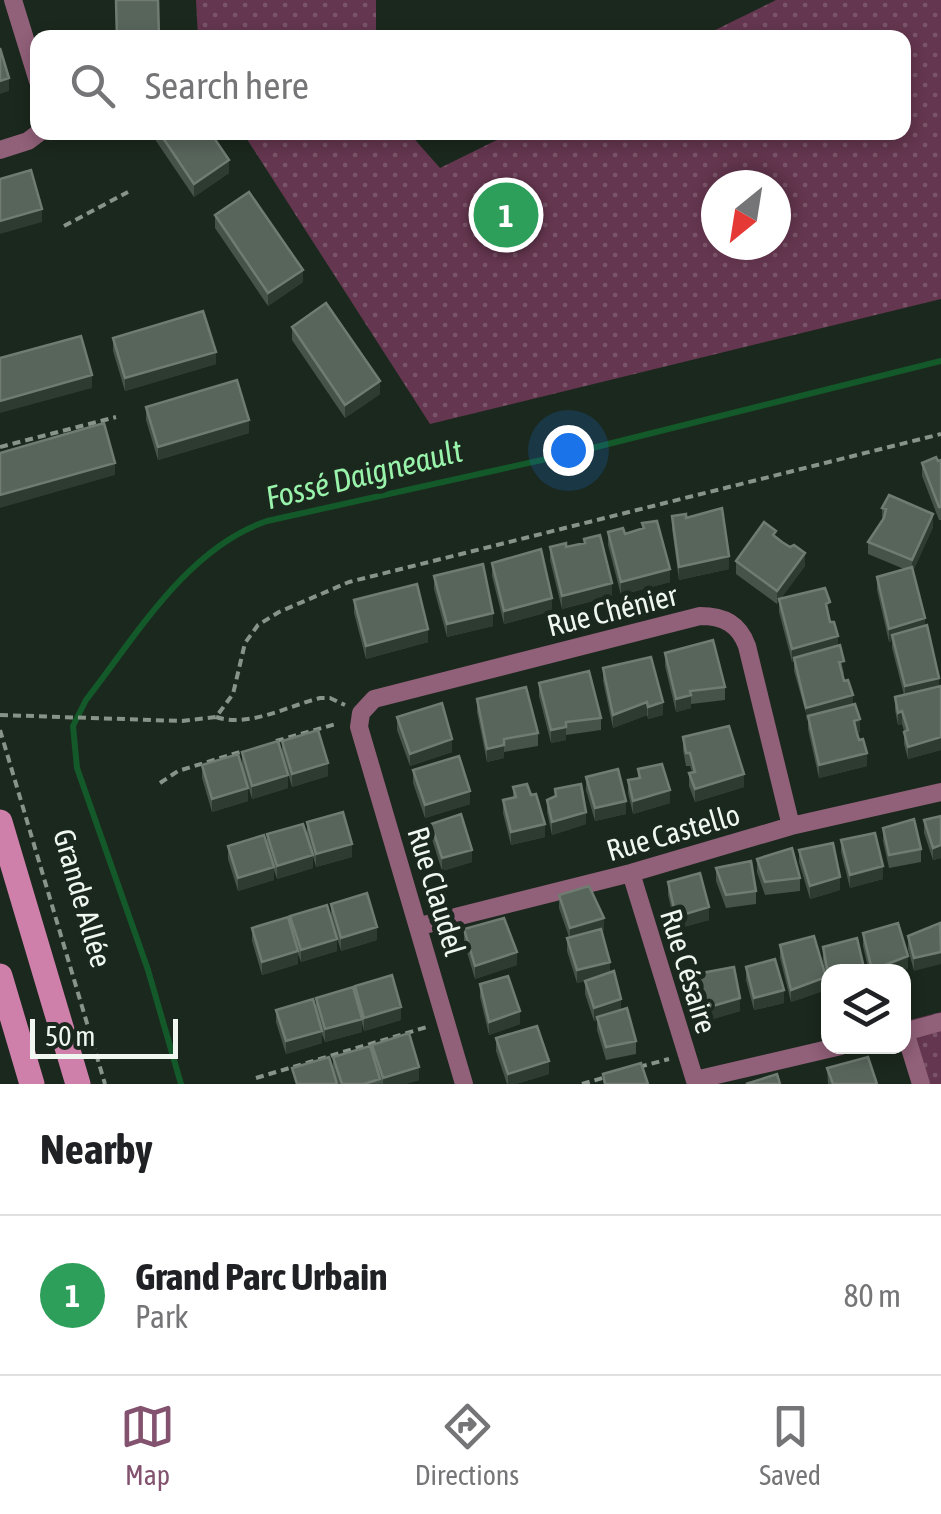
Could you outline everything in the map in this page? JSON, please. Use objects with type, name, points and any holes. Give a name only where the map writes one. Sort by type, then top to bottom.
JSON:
[{"type":"main road","name":"Grande Allée","points":[[0,822],[78,1084]]},
{"type":"main road","points":[[0,976],[32,1084]]},
{"type":"street","points":[[13,0],[30,56]]},
{"type":"street","points":[[0,150],[30,139]]},
{"type":"street","name":"Rue Chénier","points":[[361,713],[374,699],[700,616],[715,616],[728,620],[742,633],[747,646],[792,826]]},
{"type":"street","name":"Rue Claudel","points":[[361,713],[359,727],[464,1084]]},
{"type":"street","name":"Rue Castello","points":[[420,926],[631,873],[792,826],[941,792]]},
{"type":"street","name":"Rue Césaire","points":[[631,873],[695,1082]]},
{"type":"street","points":[[911,1030],[941,1022]]},
{"type":"street","points":[[695,1082],[821,1051]]},
{"type":"street","points":[[911,1052],[922,1084]]},
{"type":"path","points":[[64,226],[128,192]]},
{"type":"path","points":[[0,447],[116,417]]},
{"type":"path","points":[[216,717],[233,694],[246,642],[258,625],[349,582],[941,434]]},
{"type":"path","points":[[0,716],[182,721],[216,717],[230,722],[320,698],[330,698],[361,713]]},
{"type":"path","points":[[266,745],[336,724]]},
{"type":"path","name":"Grande Allée","points":[[0,730],[104,1084]]},
{"type":"path","points":[[160,784],[178,771],[248,750]]},
{"type":"path","points":[[256,1078],[427,1027]]},
{"type":"path","points":[[634,1069],[685,1054]]},
{"type":"path","points":[[582,1084],[616,1074]]},
{"type":"shaded area","points":[[196,0],[376,0],[376,30],[198,30]]},
{"type":"shaded area","points":[[776,0],[941,0],[941,299],[430,424],[247,140],[415,140],[440,168],[497,140],[911,140],[911,30],[715,30]]},
{"type":"shaded area","points":[[941,1012],[941,1084],[930,1084],[911,1020]]},
{"type":"building","points":[[116,0],[158,0],[159,30],[117,30]]},
{"type":"building","points":[[0,48],[9,78],[0,81]]},
{"type":"building","points":[[164,140],[215,140],[229,160],[194,184]]},
{"type":"building","points":[[31,170],[42,209],[0,221],[0,179]]},
{"type":"building","points":[[249,192],[303,270],[268,293],[215,215]]},
{"type":"building","points":[[326,303],[380,381],[345,405],[292,327]]},
{"type":"building","points":[[203,311],[216,352],[125,378],[113,338]]},
{"type":"building","points":[[81,336],[92,375],[0,401],[0,358]]},
{"type":"building","points":[[237,380],[249,420],[158,447],[146,407]]},
{"type":"building","points":[[104,423],[115,463],[0,495],[0,453]]},
{"type":"building","points":[[936,457],[941,460],[941,507],[922,463]]},
{"type":"building","points":[[889,495],[933,514],[912,560],[868,542],[884,518],[886,509],[882,508]]},
{"type":"building","points":[[722,508],[729,556],[679,567],[672,516],[686,514],[686,518]]},
{"type":"building","points":[[657,521],[670,569],[621,582],[608,532],[623,528],[625,534],[644,528],[642,523]]},
{"type":"building","points":[[764,522],[782,542],[805,553],[777,591],[736,561]]},
{"type":"building","points":[[600,535],[612,583],[562,596],[550,547],[585,543],[584,539]]},
{"type":"building","points":[[541,549],[552,598],[504,611],[492,563]]},
{"type":"building","points":[[483,564],[493,613],[447,624],[434,576]]},
{"type":"building","points":[[912,567],[925,618],[889,629],[877,577]]},
{"type":"building","points":[[417,584],[428,629],[366,646],[354,600]]},
{"type":"building","points":[[825,588],[830,622],[834,622],[838,636],[792,649],[779,599]]},
{"type":"building","points":[[927,625],[939,678],[905,686],[892,635]]},
{"type":"building","points":[[713,640],[725,687],[690,691],[691,695],[676,699],[665,653]]},
{"type":"building","points":[[840,645],[844,661],[839,662],[853,695],[806,708],[794,658]]},
{"type":"building","points":[[651,657],[663,702],[648,707],[647,702],[613,715],[603,668]]},
{"type":"building","points":[[589,671],[601,718],[566,722],[566,727],[551,730],[539,683]]},
{"type":"building","points":[[941,686],[941,737],[908,747],[904,732],[908,730],[902,711],[898,713],[895,697]]},
{"type":"building","points":[[526,687],[538,733],[504,739],[504,745],[487,749],[477,699]]},
{"type":"building","points":[[442,703],[452,739],[410,754],[397,717]]},
{"type":"building","points":[[855,704],[860,719],[854,721],[856,730],[867,753],[819,765],[808,716]]},
{"type":"building","points":[[729,726],[744,774],[695,789],[689,773],[695,772],[683,737]]},
{"type":"building","points":[[318,730],[328,763],[292,774],[282,741]]},
{"type":"building","points":[[278,741],[288,775],[252,786],[242,752]]},
{"type":"building","points":[[238,754],[248,788],[212,799],[202,765]]},
{"type":"building","points":[[459,756],[470,791],[425,805],[413,770]]},
{"type":"building","points":[[662,764],[670,790],[633,801],[628,780],[640,778],[638,769]]},
{"type":"building","points":[[618,769],[626,801],[595,808],[586,777]]},
{"type":"building","points":[[527,784],[531,795],[536,794],[545,824],[511,832],[503,800],[516,797],[513,787]]},
{"type":"building","points":[[581,784],[586,812],[552,822],[547,800],[556,796],[555,789]]},
{"type":"building","points":[[343,812],[352,844],[316,854],[307,822]]},
{"type":"building","points":[[461,814],[472,850],[442,858],[431,824]]},
{"type":"building","points":[[941,816],[941,845],[933,848],[924,820]]},
{"type":"building","points":[[914,819],[921,849],[889,855],[883,828]]},
{"type":"building","points":[[303,824],[313,855],[277,866],[267,834]]},
{"type":"building","points":[[875,833],[883,866],[850,875],[841,840]]},
{"type":"building","points":[[264,835],[274,867],[238,878],[228,846]]},
{"type":"building","points":[[833,843],[840,877],[810,886],[799,850]]},
{"type":"building","points":[[792,848],[800,878],[765,882],[757,859]]},
{"type":"building","points":[[751,861],[756,891],[726,895],[716,868]]},
{"type":"building","points":[[700,873],[709,907],[676,917],[668,882]]},
{"type":"building","points":[[589,886],[604,918],[570,928],[559,895]]},
{"type":"building","points":[[367,893],[377,927],[341,938],[331,904]]},
{"type":"building","points":[[327,905],[337,939],[301,950],[290,916]]},
{"type":"building","points":[[288,917],[298,951],[262,962],[252,928]]},
{"type":"building","points":[[504,918],[517,952],[475,966],[464,929]]},
{"type":"building","points":[[898,923],[908,956],[887,964],[871,964],[863,933]]},
{"type":"building","points":[[940,923],[941,952],[914,958],[908,936]]},
{"type":"building","points":[[601,929],[610,962],[577,970],[567,938]]},
{"type":"building","points":[[814,936],[822,964],[821,979],[791,990],[780,945]]},
{"type":"building","points":[[857,938],[863,964],[826,964],[823,947]]},
{"type":"building","points":[[775,959],[784,990],[754,998],[746,967]]},
{"type":"building","points":[[734,967],[740,998],[706,1008],[696,974]]},
{"type":"building","points":[[614,971],[621,999],[594,1008],[585,981]]},
{"type":"building","points":[[392,975],[401,1007],[364,1018],[355,986]]},
{"type":"building","points":[[508,976],[520,1011],[489,1022],[480,984]]},
{"type":"building","points":[[353,987],[362,1019],[325,1029],[316,998]]},
{"type":"building","points":[[313,999],[322,1031],[286,1041],[276,1010]]},
{"type":"building","points":[[627,1008],[636,1041],[606,1047],[597,1017]]},
{"type":"building","points":[[537,1026],[549,1061],[508,1074],[496,1038]]},
{"type":"building","points":[[409,1033],[419,1067],[383,1078],[372,1045]]},
{"type":"building","points":[[370,1046],[380,1079],[342,1084],[333,1057]]},
{"type":"building","points":[[329,1057],[337,1084],[297,1084],[292,1068]]},
{"type":"building","points":[[868,1057],[877,1084],[833,1084],[827,1068]]},
{"type":"building","points":[[641,1063],[648,1084],[605,1084],[603,1074]]},
{"type":"building","points":[[777,1074],[780,1084],[746,1084]]},
{"type":"waterway","name":"Fossé Daigneault","points":[[181,1084],[148,970],[77,768],[73,726],[86,700],[124,649],[188,573],[212,551],[267,521],[560,456],[941,361]]},
{"type":"place","name":"Grand Parc Urbain","points":[[506,215]]}]
